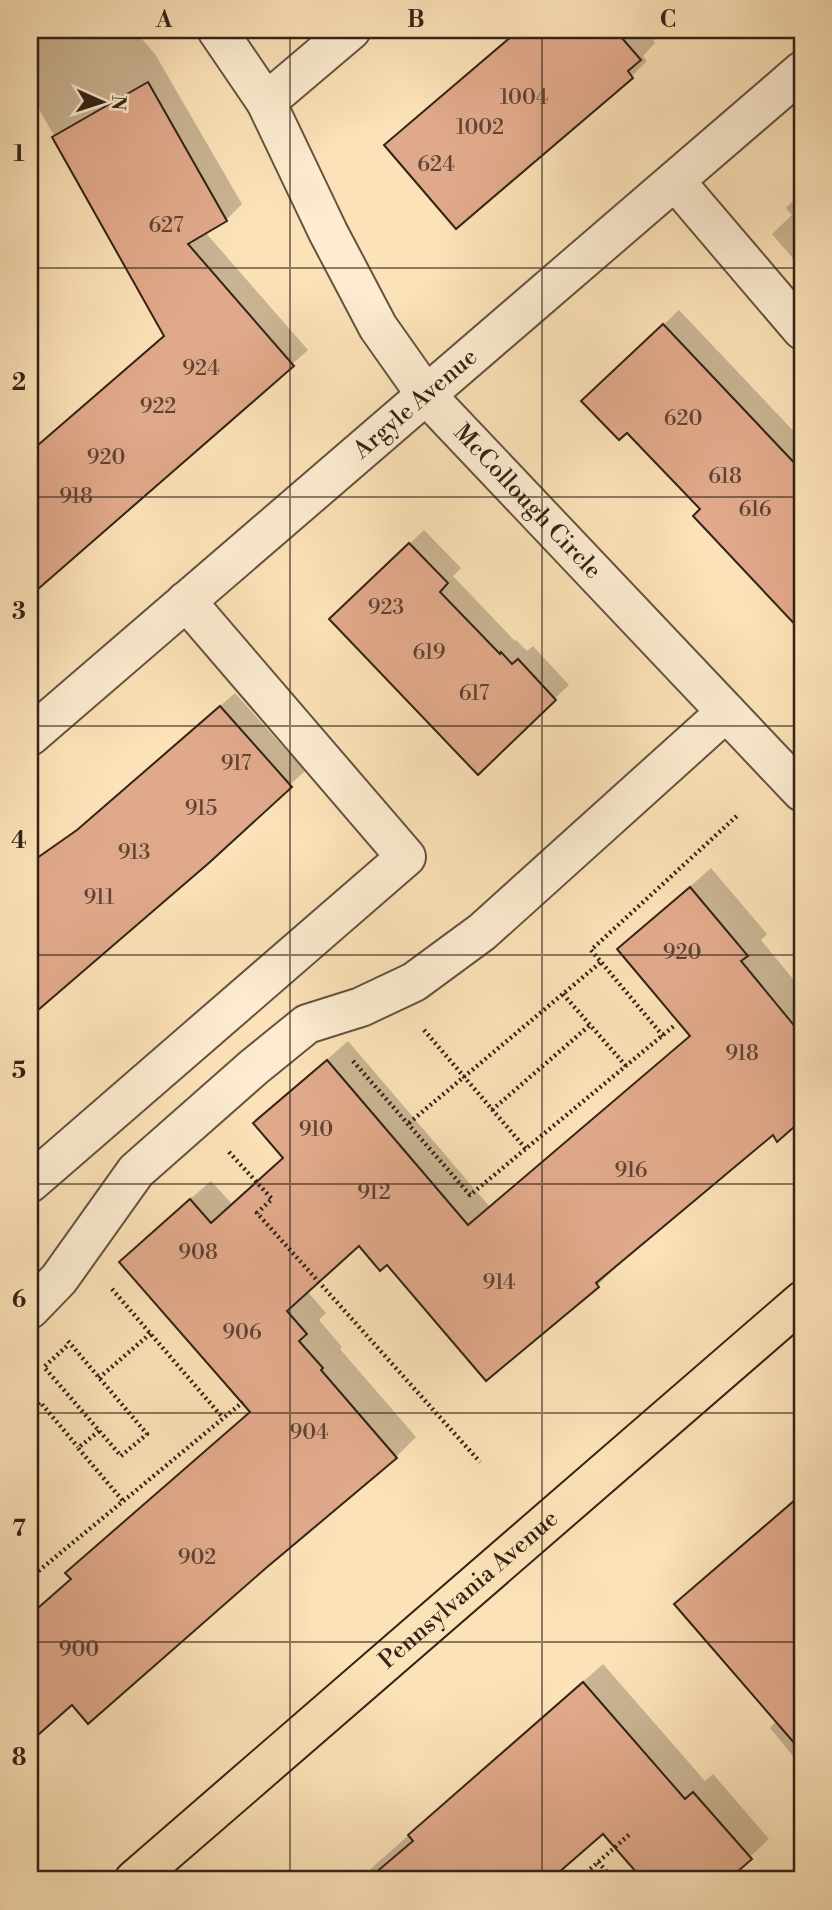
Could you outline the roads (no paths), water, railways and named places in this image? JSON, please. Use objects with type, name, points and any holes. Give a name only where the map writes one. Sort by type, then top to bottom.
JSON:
[{"type":"main road","name":"Pennsylvania Avenue","points":[[145,1877],[802,1301]]},
{"type":"street","name":"McCollough Circle","points":[[217,30],[266,102],[328,232],[378,327],[426,395],[802,792]]},
{"type":"street","points":[[266,102],[351,30]]},
{"type":"street","name":"Argyle Avenue","points":[[30,736],[802,71]]},
{"type":"street","points":[[675,181],[802,330]]},
{"type":"street","points":[[30,1183],[406,857],[186,601]]},
{"type":"street","points":[[33,1306],[59,1279],[136,1171],[254,1067],[307,1024],[361,1007],[414,982],[482,932],[726,712]]}]
